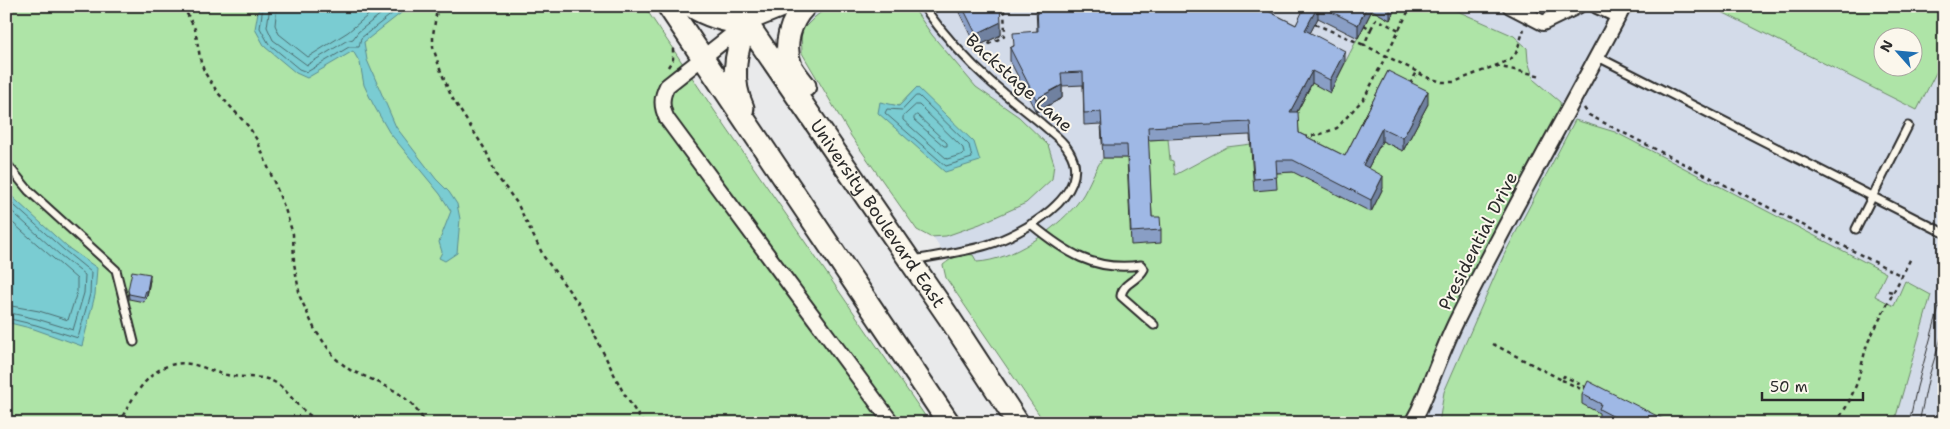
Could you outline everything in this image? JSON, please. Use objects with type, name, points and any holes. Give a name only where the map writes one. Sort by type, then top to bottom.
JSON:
[{"type":"main road","points":[[668,6],[949,423]]},
{"type":"main road","points":[[691,6],[723,20],[747,24],[739,46],[735,73],[736,87],[741,105],[758,139]]},
{"type":"main road","name":"University Boulevard East","points":[[735,6],[910,261],[1018,423]]},
{"type":"main road","points":[[805,6],[797,15],[789,35],[788,50],[791,66],[849,152],[856,182]]},
{"type":"street","points":[[768,6],[747,24],[702,56],[667,86],[662,97],[662,108],[667,119],[892,423]]},
{"type":"street","points":[[747,24],[791,6]]},
{"type":"street","points":[[1510,6],[1543,23],[1578,6]]},
{"type":"street","points":[[1597,6],[1621,11]]},
{"type":"street","name":"Presidential Drive","points":[[1414,420],[1456,324],[1557,129],[1598,57],[1621,11]]},
{"type":"lane","name":"Backstage Lane","points":[[910,261],[986,245],[1031,224],[1044,215],[1065,195],[1073,179],[1074,170],[1072,156],[1061,140],[992,83],[964,56],[935,23],[923,6]]},
{"type":"lane","points":[[1598,57],[1944,234]]},
{"type":"lane","points":[[1856,229],[1908,126]]},
{"type":"lane","points":[[6,163],[29,191],[116,270],[134,342]]},
{"type":"lane","points":[[1031,224],[1075,256],[1095,264],[1123,268],[1141,266],[1144,270],[1140,277],[1127,284],[1121,296],[1154,325]]},
{"type":"path","points":[[183,6],[195,28],[201,63],[205,73],[218,93],[249,127],[257,140],[293,234],[294,264],[300,297],[315,330],[335,358],[350,370],[397,392],[412,404],[426,423]]},
{"type":"path","points":[[440,6],[432,35],[433,47],[451,96],[486,151],[496,175],[517,203],[544,257],[579,304],[623,392],[643,423]]},
{"type":"path","points":[[977,50],[1003,37],[1005,33],[1004,9],[1022,6]]},
{"type":"path","points":[[1401,6],[1409,10]]},
{"type":"path","points":[[1299,137],[1318,135],[1337,128],[1365,97],[1411,6]]},
{"type":"path","points":[[1364,46],[1376,20],[1399,30]]},
{"type":"path","points":[[1315,24],[1386,56],[1426,77],[1442,82],[1454,82],[1510,60],[1516,53],[1526,24]]},
{"type":"path","points":[[1364,25],[1371,29]]},
{"type":"path","points":[[1495,65],[1542,76]]},
{"type":"path","points":[[1409,86],[1416,72]]},
{"type":"path","points":[[1584,108],[1589,116],[1902,276]]},
{"type":"path","points":[[1836,423],[1854,390],[1867,344],[1912,258]]},
{"type":"path","points":[[1939,272],[1944,263]]},
{"type":"path","points":[[1888,291],[1894,292]]},
{"type":"path","points":[[1494,344],[1562,380],[1564,376],[1588,391]]},
{"type":"path","points":[[118,423],[134,396],[151,375],[172,365],[183,364],[193,365],[229,376],[268,379],[284,388],[302,409],[322,423]]},
{"type":"shaded area","points":[[777,6],[1944,6],[1944,423],[1058,423]]},
{"type":"green space","points":[[6,6],[644,6],[930,423],[6,423]]},
{"type":"green space","points":[[829,6],[912,6],[932,35],[976,87],[1019,117],[1048,145],[1054,164],[1052,179],[1026,203],[980,224],[946,236],[930,237],[917,230],[851,136],[802,53],[801,31]],"holes":[[[917,87],[945,172],[880,103],[899,106]]]},
{"type":"green space","points":[[1397,6],[1446,6],[1514,36],[1527,48],[1528,61],[1534,80],[1560,102],[1561,111],[1403,423],[1045,423],[946,278],[943,265],[960,255],[973,255],[977,262],[991,260],[1018,250],[1044,234],[1076,205],[1103,158],[1127,158],[1152,230],[1148,140],[1168,139],[1170,160],[1173,161],[1175,175],[1227,147],[1251,144],[1276,173],[1293,172],[1363,178],[1382,141],[1403,151],[1427,104],[1345,169],[1299,145],[1290,125],[1312,83],[1330,92],[1372,10],[1389,20]]},
{"type":"green space","points":[[1710,6],[1944,6],[1944,57],[1917,110]]},
{"type":"green space","points":[[1575,120],[1615,132],[1886,273],[1875,296],[1894,306],[1905,281],[1931,295],[1894,423],[1439,423],[1444,392],[1504,255]]},
{"type":"water","points":[[259,6],[410,6],[364,42],[367,60],[396,127],[457,204],[460,219],[457,253],[445,261],[439,258],[442,252],[439,242],[451,211],[440,194],[389,132],[364,85],[360,63],[353,51],[307,78],[296,73],[265,47],[255,29]]},
{"type":"water","points":[[917,87],[974,142],[980,161],[945,172],[878,113],[880,102],[899,106]]},
{"type":"water","points":[[6,191],[67,247],[97,268],[95,295],[82,346],[34,329],[6,322]]},
{"type":"building","points":[[962,6],[1000,6],[1001,22],[976,34]]},
{"type":"building","points":[[1037,6],[1258,6],[1296,25],[1305,6],[1318,6],[1305,30],[1345,51],[1330,80],[1312,71],[1290,112],[1298,112],[1299,133],[1345,156],[1388,71],[1428,91],[1403,138],[1382,128],[1363,165],[1383,176],[1371,200],[1293,160],[1276,160],[1277,177],[1254,179],[1250,122],[1148,127],[1152,217],[1160,217],[1161,230],[1131,232],[1127,145],[1103,145],[1101,112],[1084,113],[1083,72],[1061,73],[1062,85],[1036,99],[1010,48],[1014,46],[1013,33],[1038,31]]},
{"type":"building","points":[[1320,6],[1367,6],[1358,25]]},
{"type":"building","points":[[1944,47],[1944,55],[1940,54]]},
{"type":"building","points":[[132,271],[150,274],[144,297],[129,294],[128,290]]},
{"type":"building","points":[[1588,381],[1671,423],[1618,423],[1620,420],[1599,409],[1601,404],[1582,394]]},
{"type":"tram line","points":[[1909,423],[1944,289]]},
{"type":"tram line","points":[[1919,423],[1929,376],[1944,329]]}]
